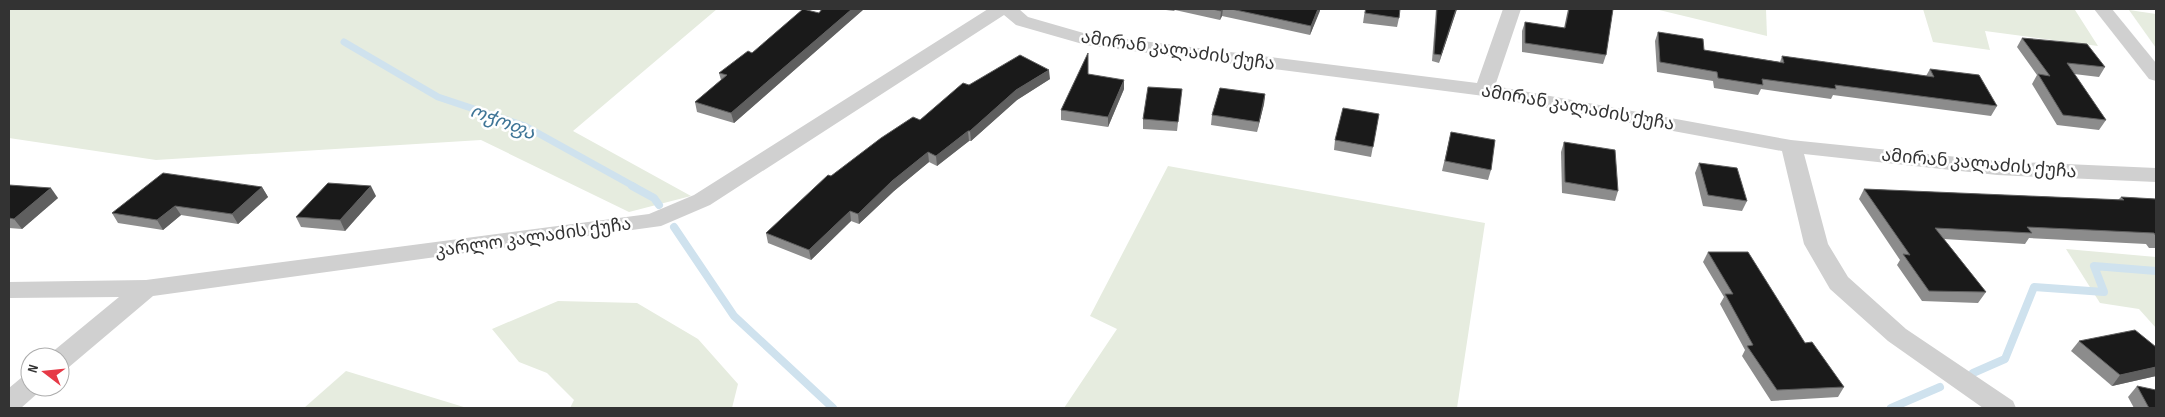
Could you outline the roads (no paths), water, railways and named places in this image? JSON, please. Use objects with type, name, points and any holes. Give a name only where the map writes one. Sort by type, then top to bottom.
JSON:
[{"type":"street","name":"კარლო კალაძის ქუჩა","points":[[9,290],[146,288],[653,221],[702,200],[1000,9]]},
{"type":"street","name":"ამირან კალაძის ქუჩა","points":[[1008,9],[1022,21],[1086,39],[1484,90],[1791,146],[1997,168],[2156,175]]},
{"type":"street","points":[[1484,90],[1512,9]]},
{"type":"street","points":[[2103,9],[2156,75]]},
{"type":"street","points":[[1791,146],[1816,244],[1838,283],[1897,334],[2003,408]]},
{"type":"street","points":[[70,352],[146,288]]},
{"type":"street","points":[[9,403],[20,394]]},
{"type":"waterway","name":"ოჭოფა","points":[[344,42],[438,97],[525,126],[635,187]]},
{"type":"waterway","name":"ოჭოფა","points":[[632,186],[654,198],[659,205]]},
{"type":"waterway","name":"ოჭოფა","points":[[674,227],[734,316],[833,408]]},
{"type":"waterway","name":"ოჭოფა","points":[[1973,373],[2005,359],[2034,287],[2104,292],[2094,266],[2156,271]]},
{"type":"waterway","name":"ოჭოფა","points":[[1891,408],[1940,387]]}]
